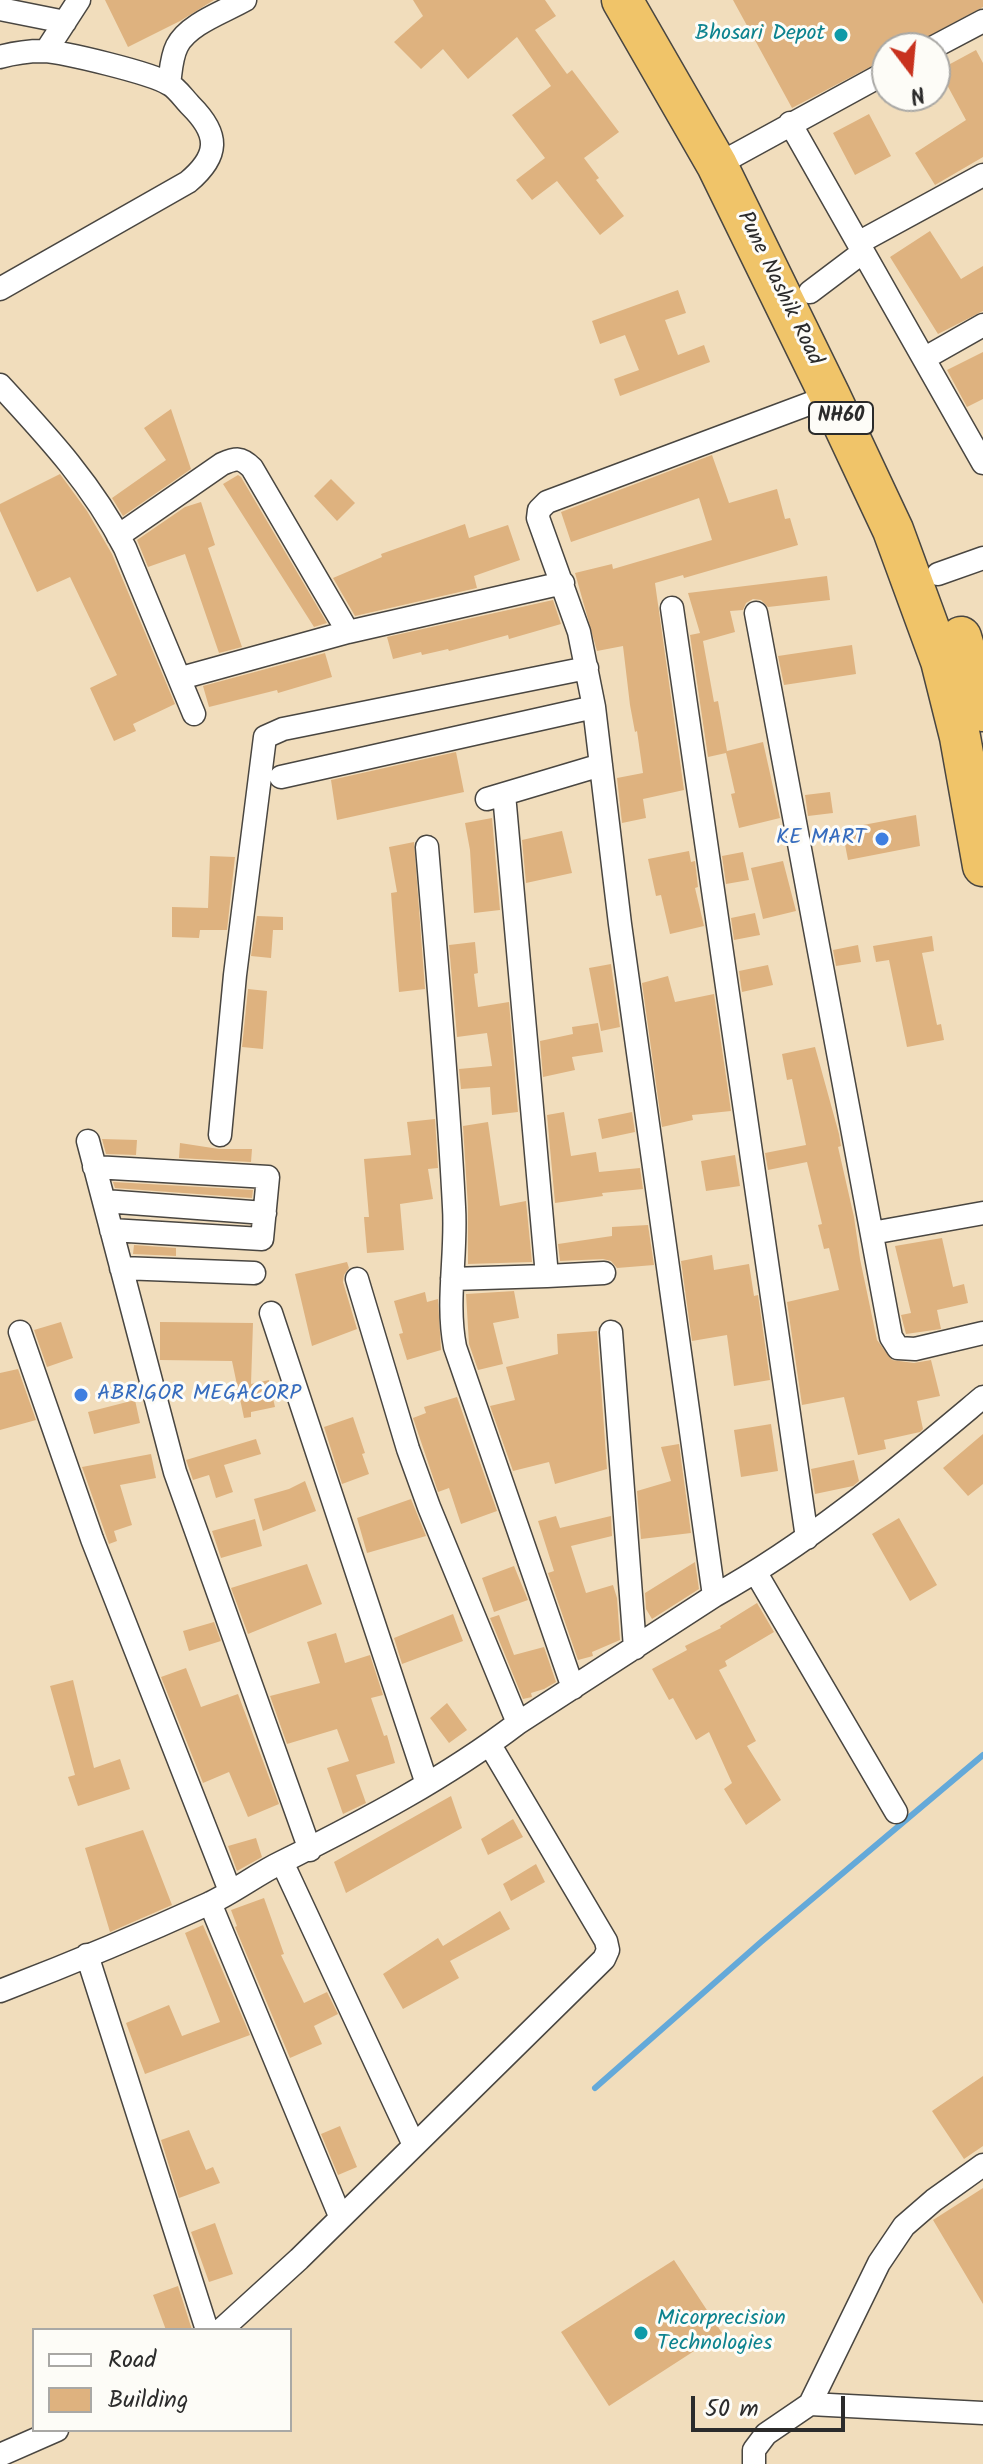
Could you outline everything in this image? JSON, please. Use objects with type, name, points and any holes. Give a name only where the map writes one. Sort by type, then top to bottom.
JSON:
[{"type":"highway","name":"Pune Nashik Road","points":[[622,0],[728,158],[810,292],[870,417],[938,574],[955,617],[983,711]]},
{"type":"highway","name":"Pune Nashik Road","points":[[654,0],[728,158],[830,396],[893,530],[941,661],[960,737],[983,866]]},
{"type":"street","points":[[46,51],[79,0]]},
{"type":"street","points":[[169,84],[172,57],[178,42],[190,31],[245,0]]},
{"type":"street","points":[[0,9],[65,22]]},
{"type":"street","points":[[951,38],[983,21]]},
{"type":"street","points":[[0,57],[46,51],[131,70],[169,84],[207,126],[212,140],[212,154],[204,169],[188,182],[0,289]]},
{"type":"street","points":[[728,158],[871,80]]},
{"type":"street","points":[[790,123],[983,463]]},
{"type":"street","points":[[810,292],[861,247],[983,175]]},
{"type":"street","points":[[925,358],[983,325]]},
{"type":"street","points":[[0,385],[73,465],[118,536],[194,714]]},
{"type":"street","points":[[714,1596],[620,924],[594,707],[579,632],[538,518],[539,510],[547,502],[830,396]]},
{"type":"street","points":[[118,536],[222,464],[235,459],[244,460],[252,468],[348,632]]},
{"type":"street","points":[[938,574],[983,558]]},
{"type":"street","points":[[181,678],[348,632],[563,583]]},
{"type":"street","points":[[672,608],[807,1538]]},
{"type":"street","points":[[756,613],[891,1337],[898,1348],[915,1349],[983,1333]]},
{"type":"street","points":[[220,1135],[235,975],[265,737],[283,729],[587,668]]},
{"type":"street","points":[[281,777],[594,707]]},
{"type":"street","points":[[547,1276],[495,797],[601,765]]},
{"type":"street","points":[[427,847],[455,1217],[450,1322],[455,1347],[573,1688]]},
{"type":"street","points":[[88,1141],[175,1472],[310,1850]]},
{"type":"street","points":[[94,1167],[268,1177],[262,1239],[111,1230]]},
{"type":"street","points":[[104,1201],[265,1213]]},
{"type":"street","points":[[872,1233],[983,1213]]},
{"type":"street","points":[[121,1268],[254,1273]]},
{"type":"street","points":[[452,1279],[604,1273]]},
{"type":"street","points":[[357,1279],[408,1449],[429,1507],[518,1723]]},
{"type":"street","points":[[271,1313],[427,1784]]},
{"type":"street","points":[[20,1332],[220,1897],[340,2216]]},
{"type":"street","points":[[611,1332],[635,1648]]},
{"type":"street","points":[[0,1991],[220,1897],[427,1784],[807,1538],[868,1493],[983,1397]]},
{"type":"street","points":[[756,1573],[896,1812]]},
{"type":"street","points":[[223,2328],[299,2259],[604,1959],[608,1950],[606,1941],[490,1745]]},
{"type":"street","points":[[282,1862],[414,2145]]},
{"type":"street","points":[[87,1955],[206,2328]]},
{"type":"street","points":[[754,2464],[754,2450],[766,2434],[810,2404],[888,2247],[904,2226],[983,2165]]},
{"type":"street","points":[[810,2404],[983,2413]]},
{"type":"street","points":[[0,2455],[52,2432]]},
{"type":"building","points":[[105,0],[214,0],[128,47]]},
{"type":"building","points":[[413,0],[545,0],[556,16],[535,30],[567,74],[572,70],[619,132],[584,158],[599,178],[596,180],[624,216],[600,235],[557,181],[532,200],[516,180],[545,158],[512,115],[551,86],[517,37],[468,79],[443,49],[421,69],[394,42],[423,16]]},
{"type":"building","points":[[733,0],[983,0],[983,7],[936,32],[871,32],[871,66],[792,108]]},
{"type":"building","points":[[976,50],[983,63],[983,157],[935,185],[915,153],[966,120],[951,92],[951,64]]},
{"type":"building","points":[[869,114],[891,156],[855,175],[833,133]]},
{"type":"building","points":[[930,231],[961,279],[983,266],[983,311],[938,334],[890,257]]},
{"type":"building","points":[[678,290],[686,313],[665,320],[678,355],[704,345],[710,362],[620,396],[614,379],[639,370],[625,335],[600,344],[592,321]]},
{"type":"building","points":[[983,352],[983,399],[967,407],[947,370]]},
{"type":"building","points":[[171,409],[191,469],[123,516],[112,498],[166,460],[144,428]]},
{"type":"building","points":[[712,455],[729,503],[777,489],[785,519],[790,518],[798,545],[684,578],[683,575],[655,583],[684,790],[643,799],[646,818],[622,823],[617,778],[643,773],[623,646],[597,651],[575,573],[612,564],[613,569],[712,540],[699,498],[571,542],[561,512]]},
{"type":"building","points":[[60,474],[87,511],[112,554],[175,704],[133,724],[136,731],[114,741],[90,688],[117,675],[70,577],[37,592],[0,511],[0,504]]},
{"type":"building","points":[[238,475],[327,623],[314,627],[223,484]]},
{"type":"building","points":[[331,479],[355,503],[337,521],[314,496]]},
{"type":"building","points":[[201,502],[215,545],[208,548],[242,647],[219,653],[185,554],[148,567],[137,540],[185,507]]},
{"type":"building","points":[[465,524],[469,538],[508,525],[520,560],[474,576],[477,588],[355,616],[333,578],[382,557],[381,554]]},
{"type":"building","points":[[827,576],[830,600],[768,607],[761,600],[753,599],[746,603],[743,610],[730,611],[735,632],[703,641],[727,751],[763,742],[780,818],[739,828],[726,753],[708,757],[690,635],[700,633],[688,593]]},
{"type":"building","points":[[553,600],[561,624],[509,639],[508,635],[449,651],[422,655],[421,652],[393,659],[387,637]]},
{"type":"building","points":[[852,645],[856,674],[784,685],[778,656]]},
{"type":"building","points":[[325,653],[332,677],[278,693],[277,690],[209,707],[203,686]]},
{"type":"building","points":[[456,752],[464,792],[337,820],[331,780]]},
{"type":"building","points":[[830,792],[833,813],[808,816],[805,795]]},
{"type":"building","name":"KE MART","points":[[916,815],[920,846],[848,860],[842,829]]},
{"type":"building","points":[[492,818],[500,910],[474,913],[465,823]]},
{"type":"building","points":[[562,831],[572,873],[526,883],[522,840]]},
{"type":"building","points":[[414,842],[425,989],[399,992],[391,893],[397,892],[389,847]]},
{"type":"building","points":[[689,851],[691,862],[695,861],[698,887],[695,888],[704,926],[670,934],[661,895],[656,896],[648,859]]},
{"type":"building","points":[[743,852],[749,880],[726,884],[722,856]]},
{"type":"building","points":[[210,856],[235,857],[227,930],[200,930],[199,938],[172,937],[172,907],[208,908]]},
{"type":"building","points":[[783,861],[796,911],[763,919],[751,868]]},
{"type":"building","points":[[755,913],[760,935],[734,940],[731,918]]},
{"type":"building","points":[[257,916],[283,917],[283,930],[273,930],[271,958],[251,956]]},
{"type":"building","points":[[932,936],[934,951],[922,953],[937,1025],[941,1024],[944,1040],[907,1047],[889,960],[876,962],[873,946]]},
{"type":"building","points":[[475,942],[478,973],[474,974],[478,1007],[509,1002],[518,1112],[492,1115],[490,1087],[461,1089],[459,1069],[492,1066],[487,1033],[457,1037],[449,945]]},
{"type":"building","points":[[858,945],[861,962],[836,966],[833,950]]},
{"type":"building","points":[[611,964],[620,1027],[601,1031],[589,968]]},
{"type":"building","points":[[768,965],[773,985],[742,992],[739,971]]},
{"type":"building","points":[[668,976],[675,1002],[714,994],[731,1111],[692,1115],[693,1120],[662,1127],[642,983]]},
{"type":"building","points":[[248,989],[267,991],[263,1049],[242,1047]]},
{"type":"building","points":[[598,1023],[603,1052],[572,1057],[575,1070],[543,1077],[540,1041],[573,1034],[572,1027]]},
{"type":"building","points":[[815,1047],[839,1134],[841,1146],[838,1147],[877,1340],[892,1360],[914,1363],[931,1360],[940,1396],[917,1401],[923,1429],[920,1432],[884,1440],[886,1449],[858,1455],[844,1397],[802,1405],[787,1302],[839,1290],[829,1248],[824,1249],[818,1225],[822,1224],[807,1162],[768,1170],[765,1153],[806,1145],[792,1079],[787,1080],[782,1054]]},
{"type":"building","points":[[564,1112],[571,1156],[596,1152],[599,1172],[640,1168],[643,1189],[602,1193],[603,1196],[555,1203],[547,1115]]},
{"type":"building","points":[[632,1112],[635,1132],[602,1139],[598,1119]]},
{"type":"building","points":[[435,1119],[438,1168],[428,1169],[433,1199],[400,1204],[404,1250],[367,1253],[364,1217],[369,1217],[364,1159],[411,1155],[407,1122]]},
{"type":"building","points":[[488,1122],[500,1206],[526,1201],[532,1262],[468,1264],[463,1126]]},
{"type":"building","points":[[102,1139],[137,1140],[136,1155],[106,1154]]},
{"type":"building","points":[[180,1143],[219,1149],[252,1149],[251,1162],[179,1158]]},
{"type":"building","points":[[735,1155],[740,1186],[706,1191],[701,1161]]},
{"type":"building","points":[[113,1182],[253,1190],[252,1198],[115,1188]]},
{"type":"building","points":[[648,1225],[654,1265],[617,1268],[611,1261],[603,1259],[560,1261],[558,1244],[612,1236],[612,1227]]},
{"type":"building","points":[[942,1238],[953,1287],[964,1284],[968,1303],[937,1310],[941,1329],[906,1334],[901,1315],[911,1313],[895,1246]]},
{"type":"building","points":[[134,1245],[176,1248],[176,1256],[133,1254]]},
{"type":"building","points":[[712,1255],[714,1270],[749,1264],[754,1296],[758,1295],[770,1380],[734,1386],[727,1335],[692,1341],[681,1261]]},
{"type":"building","points":[[347,1262],[349,1268],[343,1282],[357,1329],[312,1346],[295,1274]]},
{"type":"building","points":[[514,1291],[519,1318],[493,1323],[503,1364],[478,1370],[469,1344],[466,1294]]},
{"type":"building","points":[[425,1292],[427,1302],[438,1299],[441,1350],[407,1360],[394,1301]]},
{"type":"building","points":[[61,1322],[73,1358],[47,1367],[34,1330]]},
{"type":"building","points":[[160,1322],[253,1323],[251,1384],[269,1380],[275,1407],[251,1412],[251,1417],[244,1418],[232,1361],[160,1360]]},
{"type":"building","points":[[597,1331],[607,1469],[555,1484],[549,1462],[513,1471],[490,1406],[515,1400],[506,1367],[558,1354],[557,1334]]},
{"type":"building","points":[[18,1369],[36,1420],[0,1430],[0,1373]]},
{"type":"building","points":[[457,1397],[497,1511],[461,1524],[449,1488],[438,1492],[413,1418],[426,1413],[424,1407]]},
{"type":"building","points":[[135,1400],[140,1423],[94,1434],[88,1412]]},
{"type":"building","points":[[353,1417],[369,1474],[342,1484],[324,1427]]},
{"type":"building","points":[[771,1424],[778,1471],[741,1477],[734,1430]]},
{"type":"building","points":[[983,1434],[983,1484],[968,1496],[943,1468]]},
{"type":"building","points":[[256,1439],[261,1454],[224,1465],[233,1492],[216,1498],[209,1475],[193,1480],[186,1460]]},
{"type":"building","points":[[679,1444],[691,1533],[641,1539],[637,1491],[671,1481],[661,1447]]},
{"type":"building","points":[[151,1454],[156,1478],[120,1485],[132,1525],[114,1531],[117,1541],[109,1544],[82,1467]]},
{"type":"building","points":[[854,1460],[859,1481],[853,1486],[815,1494],[811,1469]]},
{"type":"building","points":[[305,1481],[316,1511],[263,1531],[254,1499]]},
{"type":"building","points":[[411,1499],[426,1536],[367,1553],[357,1518]]},
{"type":"building","points":[[556,1516],[560,1528],[611,1516],[612,1536],[571,1546],[586,1593],[613,1585],[620,1640],[592,1652],[593,1656],[578,1660],[548,1573],[554,1571],[538,1521]]},
{"type":"building","points":[[899,1518],[937,1585],[910,1601],[872,1534]]},
{"type":"building","points":[[255,1519],[262,1546],[221,1558],[212,1531]]},
{"type":"building","points":[[695,1562],[699,1589],[652,1619],[646,1609],[645,1593]]},
{"type":"building","points":[[307,1564],[322,1604],[248,1634],[231,1588]]},
{"type":"building","points":[[514,1566],[528,1600],[494,1612],[482,1578]]},
{"type":"building","points":[[757,1603],[774,1632],[725,1661],[727,1666],[719,1670],[756,1741],[747,1746],[781,1800],[746,1825],[724,1789],[732,1783],[709,1732],[696,1740],[673,1698],[669,1700],[652,1669],[687,1650],[685,1646],[721,1628]]},
{"type":"building","points":[[453,1614],[463,1641],[402,1664],[394,1638]]},
{"type":"building","points":[[499,1615],[514,1655],[544,1647],[556,1682],[531,1693],[532,1697],[523,1699],[490,1618]]},
{"type":"building","points":[[214,1622],[221,1641],[189,1651],[183,1631]]},
{"type":"building","points":[[336,1633],[345,1663],[370,1655],[383,1695],[371,1698],[395,1763],[356,1775],[366,1803],[343,1814],[327,1768],[349,1761],[337,1729],[287,1744],[270,1696],[320,1683],[307,1642]]},
{"type":"building","points":[[186,1668],[201,1707],[238,1694],[279,1804],[248,1817],[229,1772],[203,1783],[161,1677]]},
{"type":"building","points":[[73,1680],[94,1768],[120,1759],[130,1789],[78,1806],[68,1777],[75,1775],[50,1686]]},
{"type":"building","points":[[447,1703],[467,1730],[449,1743],[430,1718]]},
{"type":"building","points":[[451,1796],[462,1828],[346,1893],[334,1862]]},
{"type":"building","points":[[513,1819],[523,1837],[488,1855],[481,1839]]},
{"type":"building","points":[[143,1830],[172,1905],[110,1932],[85,1848]]},
{"type":"building","points":[[256,1838],[262,1857],[237,1871],[228,1846]]},
{"type":"building","points":[[536,1864],[545,1882],[511,1901],[503,1884]]},
{"type":"building","points":[[264,1898],[284,1954],[281,1955],[304,2003],[327,1992],[338,2014],[314,2026],[322,2044],[290,2058],[235,1927],[231,1910]]},
{"type":"building","points":[[500,1911],[510,1929],[450,1961],[459,1978],[403,2009],[383,1974],[438,1938],[443,1946]]},
{"type":"building","points":[[203,1925],[250,2035],[145,2074],[126,2023],[169,2005],[182,2036],[220,2022],[185,1933]]},
{"type":"building","points":[[983,2076],[983,2146],[964,2159],[932,2111]]},
{"type":"building","points":[[340,2126],[357,2167],[338,2175],[321,2134]]},
{"type":"building","points":[[189,2130],[206,2170],[213,2167],[220,2183],[179,2198],[161,2140]]},
{"type":"building","points":[[983,2188],[983,2304],[933,2220]]},
{"type":"building","points":[[215,2223],[233,2274],[209,2282],[191,2232]]},
{"type":"building","name":"Micorprecision Technologies","points":[[674,2260],[722,2333],[609,2406],[561,2332]]},
{"type":"building","points":[[178,2286],[191,2328],[165,2328],[153,2295]]},
{"type":"waterway","points":[[595,2088],[761,1942],[983,1755]]},
{"type":"place","name":"Bhosari Depot","points":[[841,35]]},
{"type":"place","name":"KE MART","points":[[882,839]]},
{"type":"place","name":"ABRIGOR MEGACORP","points":[[81,1395]]},
{"type":"place","name":"Micorprecision Technologies","points":[[641,2333]]}]
